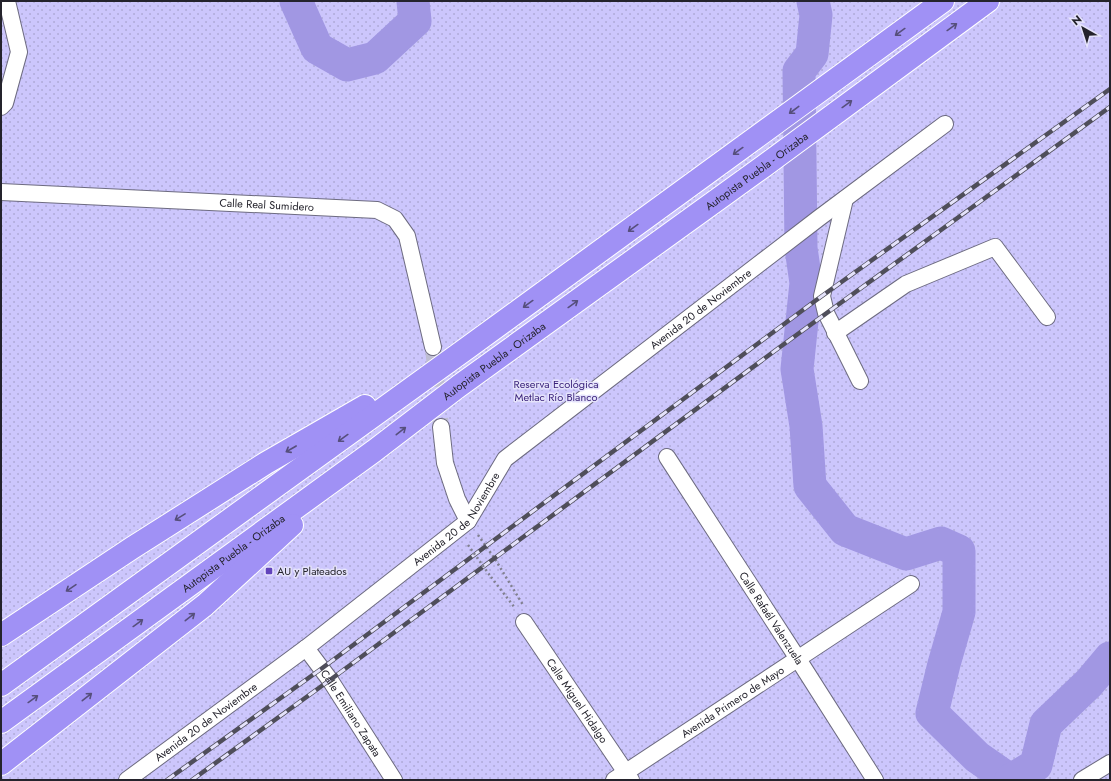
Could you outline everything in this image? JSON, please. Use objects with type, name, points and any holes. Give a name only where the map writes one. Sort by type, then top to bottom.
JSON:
[{"type":"highway","points":[[1,686],[943,1]]},
{"type":"highway","name":"Autopista Puebla - Orizaba","points":[[1,722],[988,1]]},
{"type":"highway","points":[[1,635],[132,548],[266,463],[470,346]]},
{"type":"highway","points":[[1,764],[205,605],[374,451]]},
{"type":"street","points":[[1,107],[5,103],[20,52],[8,1]]},
{"type":"street","name":"Avenida 20 de Noviembre","points":[[127,780],[306,648],[468,521],[505,459],[819,218],[945,124]]},
{"type":"street","name":"Calle Real Sumidero","points":[[1,192],[377,210],[395,219],[407,236],[433,347]]},
{"type":"street","points":[[845,199],[822,296],[826,313],[860,381]]},
{"type":"street","points":[[835,333],[906,284],[995,247],[1047,317]]},
{"type":"street","points":[[441,427],[445,463],[455,494],[468,521]]},
{"type":"street","name":"Calle Rafaél Valenzuela","points":[[667,457],[875,780]]},
{"type":"street","name":"Avenida Primero de Mayo","points":[[624,777],[911,584]]},
{"type":"street","name":"Calle Miguel Hidalgo","points":[[524,622],[624,777]]},
{"type":"street","name":"Calle Emiliano Zapata","points":[[306,648],[330,680],[394,780]]},
{"type":"street","points":[[1082,780],[1108,768]]},
{"type":"path","points":[[468,521],[495,559],[527,612],[524,622]]},
{"type":"path","points":[[468,546],[524,622]]},
{"type":"green space","name":"Reserva Ecológica Metlac Río Blanco","points":[[1,1],[1110,1],[1110,780],[1,780]]},
{"type":"waterway","points":[[296,1],[317,48],[347,65],[375,58],[415,21],[413,1]]},
{"type":"waterway","points":[[813,1],[816,15],[812,54],[799,71],[801,248],[806,283],[797,369],[806,426],[810,486],[845,530],[906,554],[941,543],[959,551],[959,612],[932,713],[977,757],[1010,780]]},
{"type":"waterway","points":[[1011,780],[1036,765],[1046,724],[1089,683],[1110,658]]},
{"type":"tunnel","points":[[433,347],[441,427]]},
{"type":"railway","points":[[167,780],[321,669],[815,301],[1110,89]]},
{"type":"railway","points":[[192,780],[330,680],[780,347],[1110,107]]},
{"type":"place","name":"AU y Plateados","points":[[269,571]]}]
